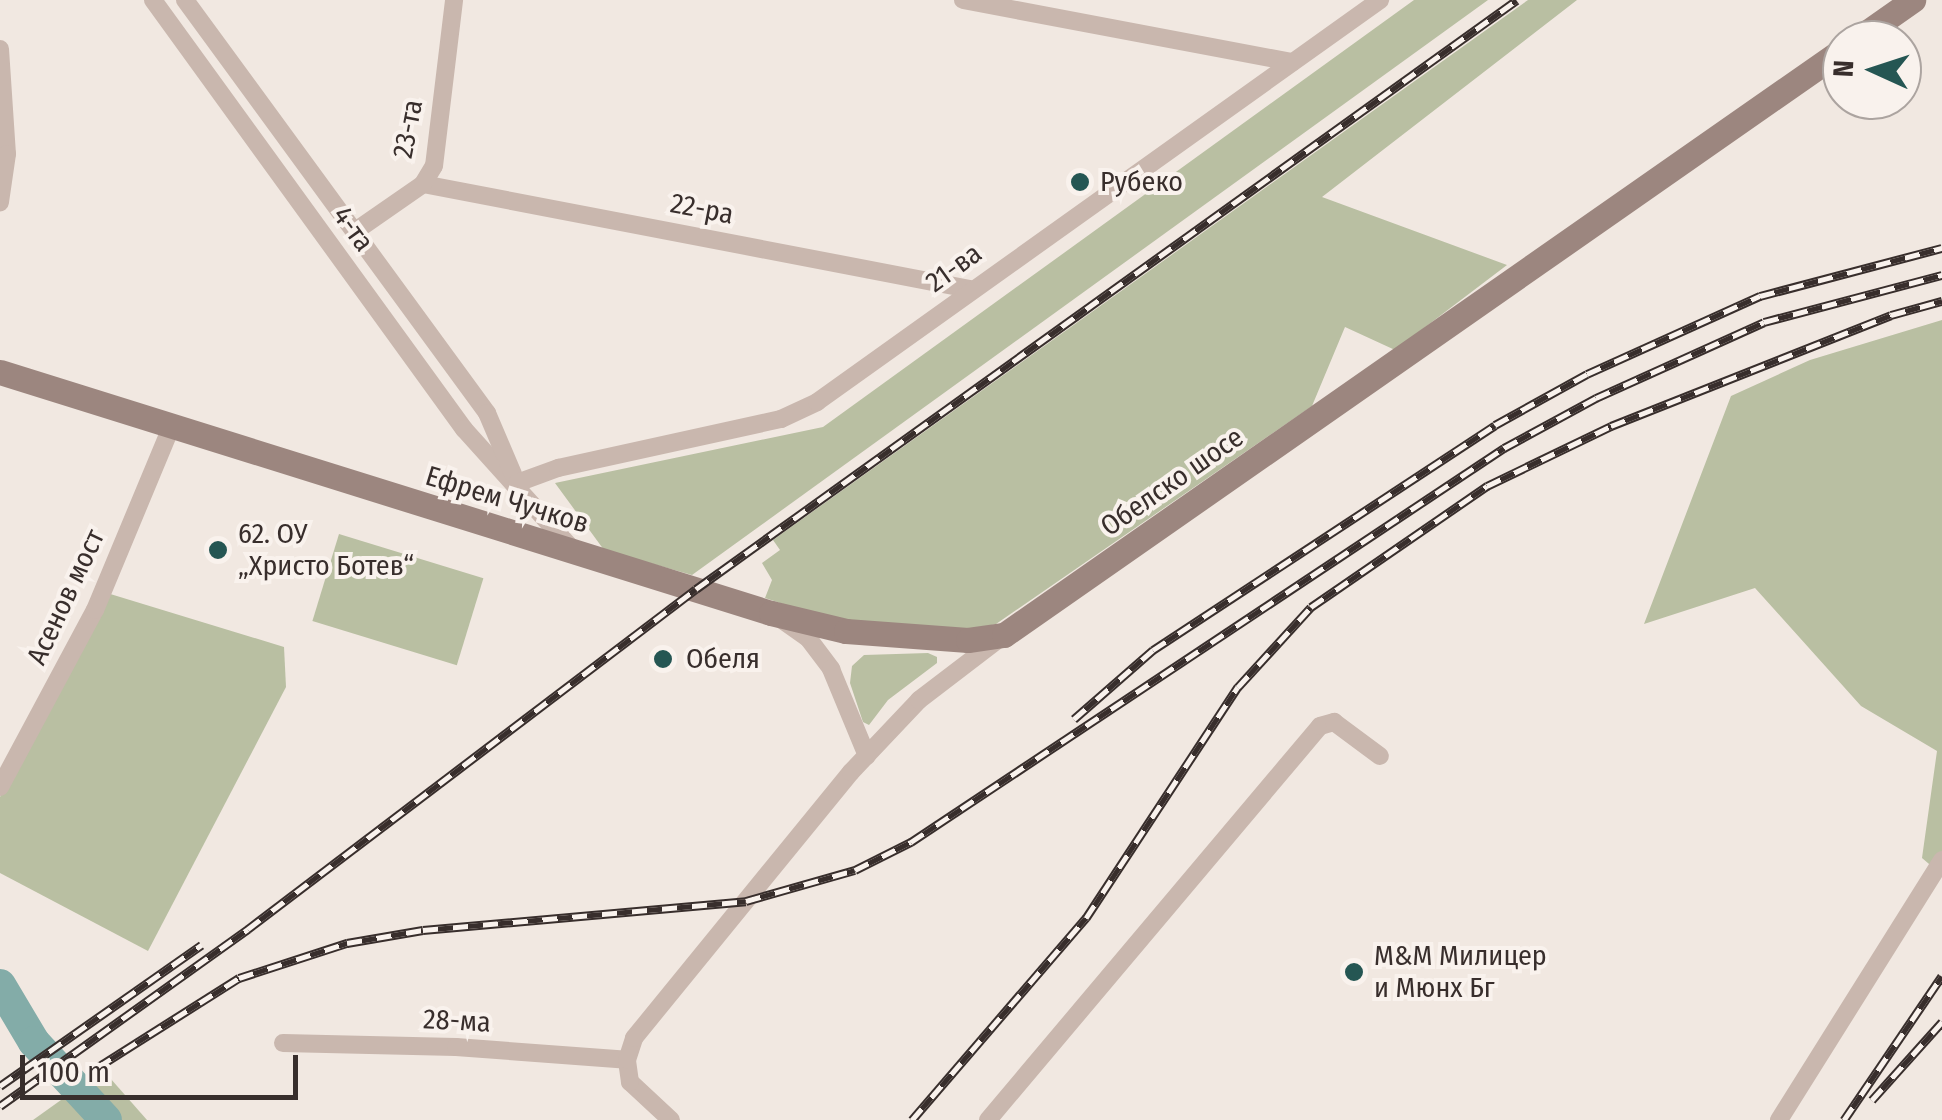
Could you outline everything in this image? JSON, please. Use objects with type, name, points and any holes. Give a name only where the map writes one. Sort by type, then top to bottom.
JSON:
[{"type":"street","name":"4-та","points":[[153,0],[464,429],[518,483],[575,554]]},
{"type":"street","name":"4-та","points":[[185,0],[487,413],[518,483]]},
{"type":"street","name":"23-та","points":[[354,232],[423,184],[434,166],[454,0]]},
{"type":"street","points":[[963,0],[1292,62]]},
{"type":"street","name":"21-ва","points":[[518,483],[558,468],[799,412],[1380,0]]},
{"type":"street","points":[[1884,20],[1913,0]]},
{"type":"street","points":[[0,49],[7,154],[0,202]]},
{"type":"street","name":"Обелско шосе","points":[[627,1060],[634,1038],[867,756],[919,700],[1004,635],[1822,64]]},
{"type":"street","name":"22-ра","points":[[423,184],[970,289]]},
{"type":"street","name":"Ефрем Чучков","points":[[0,372],[771,613],[846,631],[968,640],[1004,635]]},
{"type":"street","name":"Асенов мост","points":[[0,787],[96,610],[172,425]]},
{"type":"street","points":[[771,613],[808,638],[831,668],[867,756]]},
{"type":"street","points":[[988,1120],[1320,726],[1334,722],[1380,756]]},
{"type":"street","points":[[1779,1120],[1942,860]]},
{"type":"street","name":"28-ма","points":[[283,1042],[456,1047],[627,1060]]},
{"type":"street","points":[[627,1060],[630,1082],[670,1120]]},
{"type":"green space","points":[[1414,0],[1488,0],[692,575],[604,550],[555,483],[823,427]]},
{"type":"green space","points":[[1528,0],[1577,0],[1322,197],[1507,265],[1395,350],[1345,327],[1312,406],[996,624],[959,632],[828,619],[765,598],[772,580],[762,563],[780,550],[773,540]]},
{"type":"green space","points":[[1942,320],[1942,875],[1922,858],[1937,751],[1861,706],[1755,588],[1644,624],[1731,396],[1810,360]]},
{"type":"green space","points":[[339,534],[483,578],[457,665],[312,621]]},
{"type":"green space","points":[[107,593],[284,647],[286,687],[148,951],[0,873],[0,797]]},
{"type":"green space","points":[[928,653],[937,657],[937,663],[888,700],[869,725],[863,722],[850,683],[852,666],[864,655]]},
{"type":"green space","points":[[103,1070],[147,1120],[33,1120]]},
{"type":"waterway","points":[[0,985],[34,1042],[106,1120]]},
{"type":"railway","points":[[0,1106],[248,929],[696,589],[1517,0]]},
{"type":"railway","points":[[1074,719],[1153,650],[1495,425],[1587,374],[1760,296],[1942,248]]},
{"type":"railway","points":[[98,1067],[239,978],[347,943],[423,930],[746,901],[855,870],[911,842],[1504,448],[1596,398],[1764,322],[1942,275]]},
{"type":"railway","points":[[912,1120],[1086,918],[1238,687],[1311,607],[1487,486],[1611,426],[1891,315],[1942,301]]},
{"type":"railway","points":[[0,1086],[201,945]]},
{"type":"railway","points":[[1844,1120],[1942,976]]},
{"type":"railway","points":[[1872,1100],[1942,1022]]},
{"type":"place","name":"Рубеко","points":[[1080,182]]},
{"type":"place","name":"62. ОУ „Христо Ботев“","points":[[218,550]]},
{"type":"place","name":"Обеля","points":[[663,659]]},
{"type":"place","name":"М&M Mилицер и Мюнх Бг","points":[[1354,972]]}]
